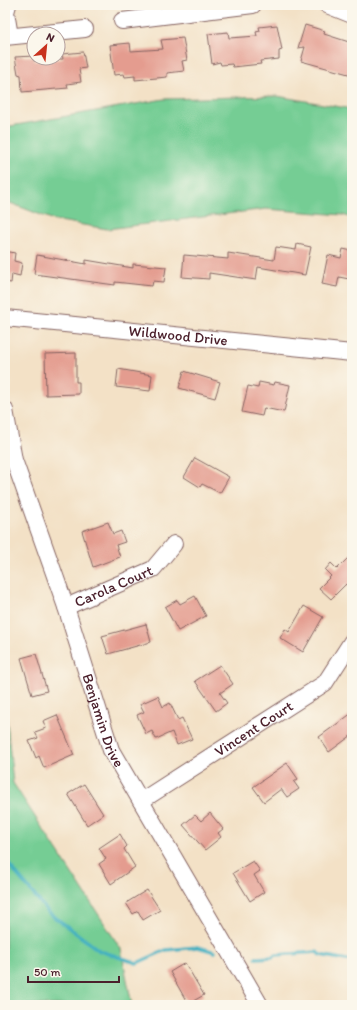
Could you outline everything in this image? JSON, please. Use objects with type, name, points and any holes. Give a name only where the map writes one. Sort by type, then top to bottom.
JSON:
[{"type":"street","points":[[122,20],[214,8],[253,5]]},
{"type":"street","points":[[326,5],[351,12]]},
{"type":"street","points":[[6,10],[7,37],[85,29]]},
{"type":"street","name":"Wildwood Drive","points":[[5,318],[352,353]]},
{"type":"street","name":"Benjamin Drive","points":[[5,410],[14,460],[66,607],[111,750],[260,1005]]},
{"type":"street","name":"Carola Court","points":[[66,607],[153,569],[174,544]]},
{"type":"street","name":"Vincent Court","points":[[141,801],[325,683],[352,641]]},
{"type":"green space","points":[[277,96],[352,109],[352,218],[343,215],[266,209],[107,229],[54,220],[5,201],[5,127],[164,99]]},
{"type":"green space","points":[[5,701],[13,783],[121,949],[132,1005],[5,1005]]},
{"type":"building","points":[[277,25],[282,50],[279,51],[279,59],[260,61],[261,64],[233,67],[232,64],[221,65],[220,62],[212,64],[208,34],[228,32],[229,38],[257,36],[256,32],[260,31],[259,27]]},
{"type":"building","points":[[305,25],[325,31],[324,34],[352,43],[352,75],[301,61],[305,47],[298,48]]},
{"type":"building","points":[[183,38],[187,60],[182,61],[184,71],[167,73],[167,77],[135,80],[135,76],[125,77],[124,74],[114,75],[110,45],[130,43],[131,51],[163,49],[161,40]]},
{"type":"building","points":[[83,52],[86,68],[79,69],[81,82],[67,84],[68,88],[22,92],[21,75],[18,74],[15,57],[26,56],[26,66],[66,66],[66,54]]},
{"type":"building","points":[[297,244],[311,247],[305,275],[258,267],[256,280],[209,273],[209,279],[182,277],[184,255],[228,259],[228,253],[274,260],[276,247],[296,250]]},
{"type":"building","points":[[343,249],[352,251],[352,267],[349,279],[339,277],[337,287],[322,284],[328,255],[341,258]]},
{"type":"building","points":[[5,251],[15,253],[14,261],[22,263],[20,276],[12,274],[11,283],[5,282]]},
{"type":"building","points":[[37,255],[86,264],[86,260],[133,268],[133,264],[166,267],[164,282],[153,281],[152,286],[115,282],[115,285],[34,274]]},
{"type":"building","points":[[76,353],[76,382],[79,382],[79,394],[46,395],[45,354]]},
{"type":"building","points":[[118,369],[152,375],[150,391],[116,387]]},
{"type":"building","points":[[184,371],[220,382],[215,398],[179,388]]},
{"type":"building","points":[[259,382],[274,385],[275,382],[290,385],[284,412],[264,408],[262,416],[242,412],[248,386],[258,388]]},
{"type":"building","points":[[195,458],[229,477],[220,493],[202,484],[200,487],[184,477]]},
{"type":"building","points":[[108,522],[113,534],[121,531],[125,542],[116,545],[120,557],[93,567],[82,531]]},
{"type":"building","points":[[352,554],[352,590],[346,584],[331,599],[319,588],[331,576],[325,570],[331,563],[337,569]]},
{"type":"building","points":[[195,596],[206,616],[178,631],[165,607],[177,600],[180,604]]},
{"type":"building","points":[[304,606],[323,617],[303,652],[280,638],[285,629],[289,632]]},
{"type":"building","points":[[146,624],[151,642],[108,654],[102,636]]},
{"type":"building","points":[[36,654],[47,691],[32,695],[21,658]]},
{"type":"building","points":[[220,665],[233,684],[220,693],[227,703],[216,711],[195,681]]},
{"type":"building","points":[[158,696],[163,707],[170,703],[178,720],[182,718],[192,739],[177,745],[172,732],[156,739],[152,731],[146,734],[137,715],[144,712],[140,704]]},
{"type":"building","points":[[352,713],[352,735],[329,752],[319,737]]},
{"type":"building","points":[[57,715],[74,755],[44,768],[39,756],[36,758],[29,741],[38,738],[35,732],[46,728],[43,721]]},
{"type":"building","points":[[287,763],[298,779],[294,782],[299,789],[287,797],[281,789],[264,802],[253,787]]},
{"type":"building","points":[[84,784],[103,814],[87,825],[68,794]]},
{"type":"building","points":[[210,813],[223,829],[218,833],[221,837],[205,850],[183,825],[195,815],[201,821]]},
{"type":"building","points":[[120,834],[127,846],[124,849],[135,867],[111,884],[99,864],[106,859],[99,848]]},
{"type":"building","points":[[253,861],[260,871],[254,875],[264,892],[250,901],[233,873]]},
{"type":"building","points":[[147,890],[160,910],[143,920],[138,911],[133,914],[126,903]]},
{"type":"building","points":[[185,963],[204,995],[188,1004],[170,972]]},
{"type":"waterway","points":[[5,860],[49,913],[100,951],[137,963],[166,950],[198,947],[215,952]]},
{"type":"waterway","points":[[256,958],[317,952],[320,955],[352,961]]}]
